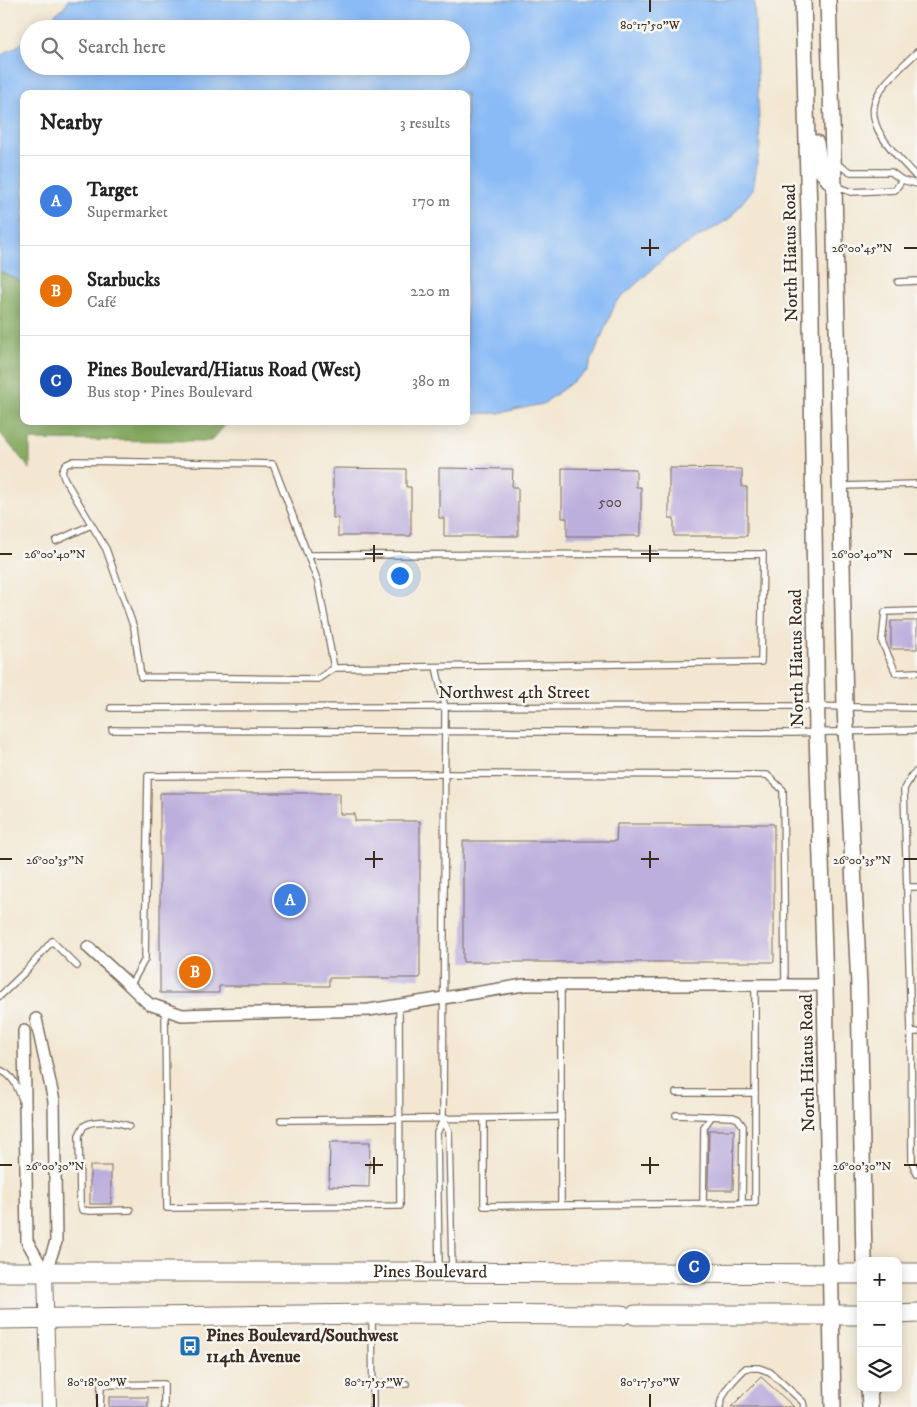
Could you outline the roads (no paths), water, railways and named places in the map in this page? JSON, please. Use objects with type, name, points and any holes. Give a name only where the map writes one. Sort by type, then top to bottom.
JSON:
[{"type":"highway","name":"Pines Boulevard","points":[[0,1272],[857,1274]]},
{"type":"highway","points":[[902,1273],[917,1273]]},
{"type":"highway","points":[[902,1314],[917,1313]]},
{"type":"highway","points":[[0,1319],[372,1314],[857,1315]]},
{"type":"main road","name":"North Hiatus Road","points":[[803,0],[810,249],[816,707],[825,985],[833,1407]]},
{"type":"main road","points":[[828,0],[834,186],[845,707],[859,985],[864,1257]]},
{"type":"main road","points":[[804,32],[812,43],[817,158],[820,170],[834,186]]},
{"type":"main road","points":[[869,1392],[870,1407]]},
{"type":"street","points":[[88,947],[148,1004],[182,1016],[369,1010],[524,985],[825,985]]},
{"type":"street","points":[[36,1018],[54,1101],[56,1242],[45,1273],[48,1407]]},
{"type":"street","points":[[24,1031],[27,1241],[45,1273]]},
{"type":"lane","points":[[917,52],[881,89],[876,99],[872,116],[879,134],[917,178]]},
{"type":"lane","points":[[832,162],[851,172],[892,172],[902,180],[917,184]]},
{"type":"lane","points":[[834,186],[851,192],[895,190],[902,180]]},
{"type":"lane","points":[[898,282],[917,281]]},
{"type":"lane","points":[[308,555],[763,554],[761,662],[334,668],[318,679],[141,677],[134,628],[106,549],[64,478],[62,471],[65,466],[74,461],[274,464],[318,582],[334,668]]},
{"type":"lane","points":[[840,486],[917,484]]},
{"type":"lane","points":[[56,541],[91,524]]},
{"type":"lane","points":[[917,611],[885,612],[882,642],[896,673],[917,672]]},
{"type":"lane","points":[[436,667],[445,708],[442,998],[443,1120],[437,1133],[439,1213],[445,1272]]},
{"type":"lane","name":"Northwest 4th Street","points":[[111,708],[917,708]]},
{"type":"lane","points":[[112,730],[817,733],[917,730]]},
{"type":"lane","points":[[917,771],[912,775],[904,790],[906,887],[914,1032],[912,1162],[917,1174]]},
{"type":"lane","points":[[130,986],[145,959],[148,776],[444,774],[767,775],[783,790],[785,984]]},
{"type":"lane","points":[[906,887],[917,886]]},
{"type":"lane","points":[[0,996],[27,970],[52,941],[77,966]]},
{"type":"lane","points":[[561,984],[561,1205]]},
{"type":"lane","points":[[484,1119],[484,1206],[754,1203],[755,984]]},
{"type":"lane","points":[[165,1011],[167,1208],[400,1206],[399,1005]]},
{"type":"lane","points":[[0,1070],[15,1082],[25,1104]]},
{"type":"lane","points":[[676,1093],[755,1093]]},
{"type":"lane","points":[[676,1115],[733,1116],[738,1119],[743,1126],[742,1203]]},
{"type":"lane","points":[[703,1204],[704,1127],[712,1116]]},
{"type":"lane","points":[[282,1120],[443,1120],[561,1117]]},
{"type":"lane","points":[[443,1120],[449,1132],[445,1272]]},
{"type":"lane","points":[[129,1126],[122,1123],[91,1123],[84,1127],[79,1135],[82,1210],[90,1212],[130,1210]]},
{"type":"lane","points":[[372,1314],[373,1407]]},
{"type":"lane","points":[[720,1407],[720,1403],[735,1378],[746,1368],[758,1368],[770,1372],[803,1402],[804,1407]]},
{"type":"lane","points":[[100,1407],[100,1385],[164,1384],[164,1407]]},
{"type":"lane","points":[[373,1384],[406,1384]]},
{"type":"water","points":[[68,0],[754,0],[760,146],[753,189],[729,219],[667,256],[616,302],[587,371],[543,404],[499,413],[470,414],[470,90],[20,90],[20,281],[0,271],[0,56],[20,45],[20,75],[470,75],[470,20],[48,20],[66,5]]},
{"type":"place","name":"Target","points":[[290,900]]},
{"type":"place","name":"Starbucks","points":[[195,972]]},
{"type":"place","name":"Pines Boulevard/Hiatus Road (West)","points":[[694,1267]]},
{"type":"place","name":"Pines Boulevard/Southwest 114th Avenue","points":[[190,1346]]}]
